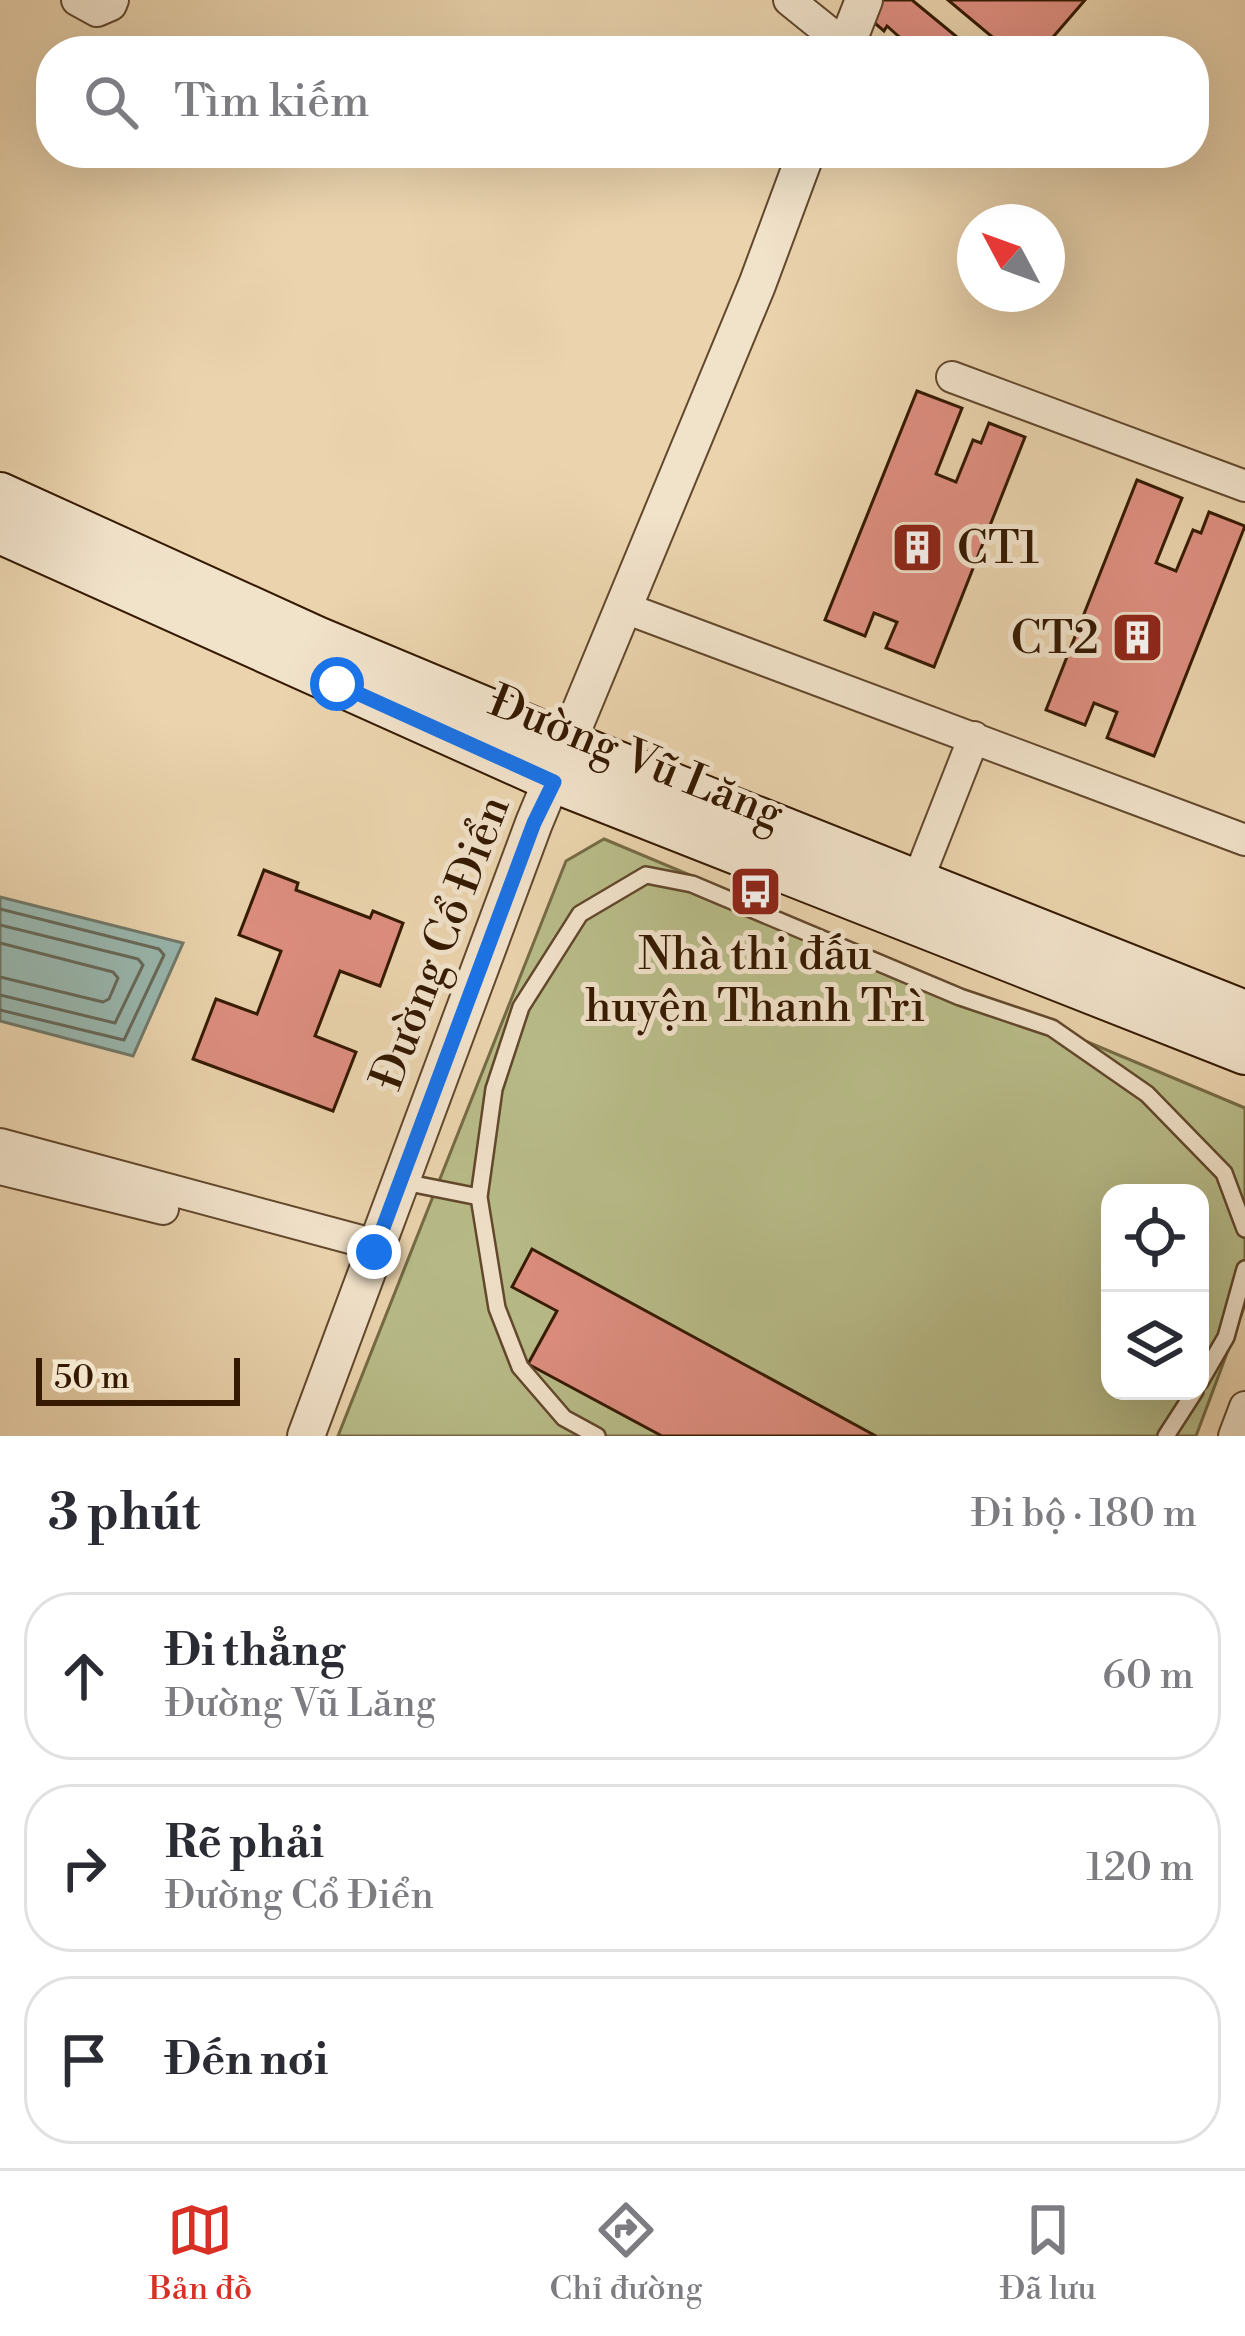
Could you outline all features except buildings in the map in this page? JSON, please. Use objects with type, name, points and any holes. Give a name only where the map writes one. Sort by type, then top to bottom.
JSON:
[{"type":"main road","name":"Đường Vũ Lăng","points":[[0,494],[92,555]]},
{"type":"main road","name":"Đường Vũ Lăng","points":[[0,532],[92,555],[317,638],[561,762],[1245,1053]]},
{"type":"main road","name":"Đường Vũ Lăng","points":[[561,762],[916,882],[1245,1012]]},
{"type":"street","points":[[77,0],[97,11],[113,0]]},
{"type":"street","points":[[789,0],[831,36]]},
{"type":"street","points":[[850,36],[864,0]]},
{"type":"street","name":"Đường Cổ Điển","points":[[306,1436],[534,823],[757,285],[800,168]]},
{"type":"street","points":[[952,377],[1245,486]]},
{"type":"street","points":[[625,608],[1245,840]]},
{"type":"street","points":[[916,882],[974,737]]},
{"type":"street","points":[[0,1144],[374,1253]]},
{"type":"street","points":[[0,1168],[374,1253]]},
{"type":"street","points":[[1234,1436],[1245,1407]]},
{"type":"lane","points":[[597,1436],[564,1418],[520,1367],[497,1308],[478,1198],[494,1089],[521,1006],[580,914],[646,875],[692,884],[960,997],[1052,1028],[1147,1094],[1224,1173],[1245,1229]]},
{"type":"lane","points":[[399,1180],[478,1198]]},
{"type":"lane","points":[[1209,1366],[1226,1336],[1245,1269]]},
{"type":"lane","points":[[1169,1434],[1190,1400]]},
{"type":"green space","points":[[604,839],[1245,1108],[1245,1305],[1196,1436],[338,1436],[566,861]]},
{"type":"water","points":[[0,897],[183,943],[133,1056],[0,1021]]},
{"type":"place","name":"CT1","points":[[918,547]]},
{"type":"place","name":"CT2","points":[[1138,637]]},
{"type":"place","name":"Nhà thi đấu huyện Thanh Trì","points":[[755,892]]},
{"type":"route","points":[[337,684],[554,782],[534,823],[374,1252]]}]
